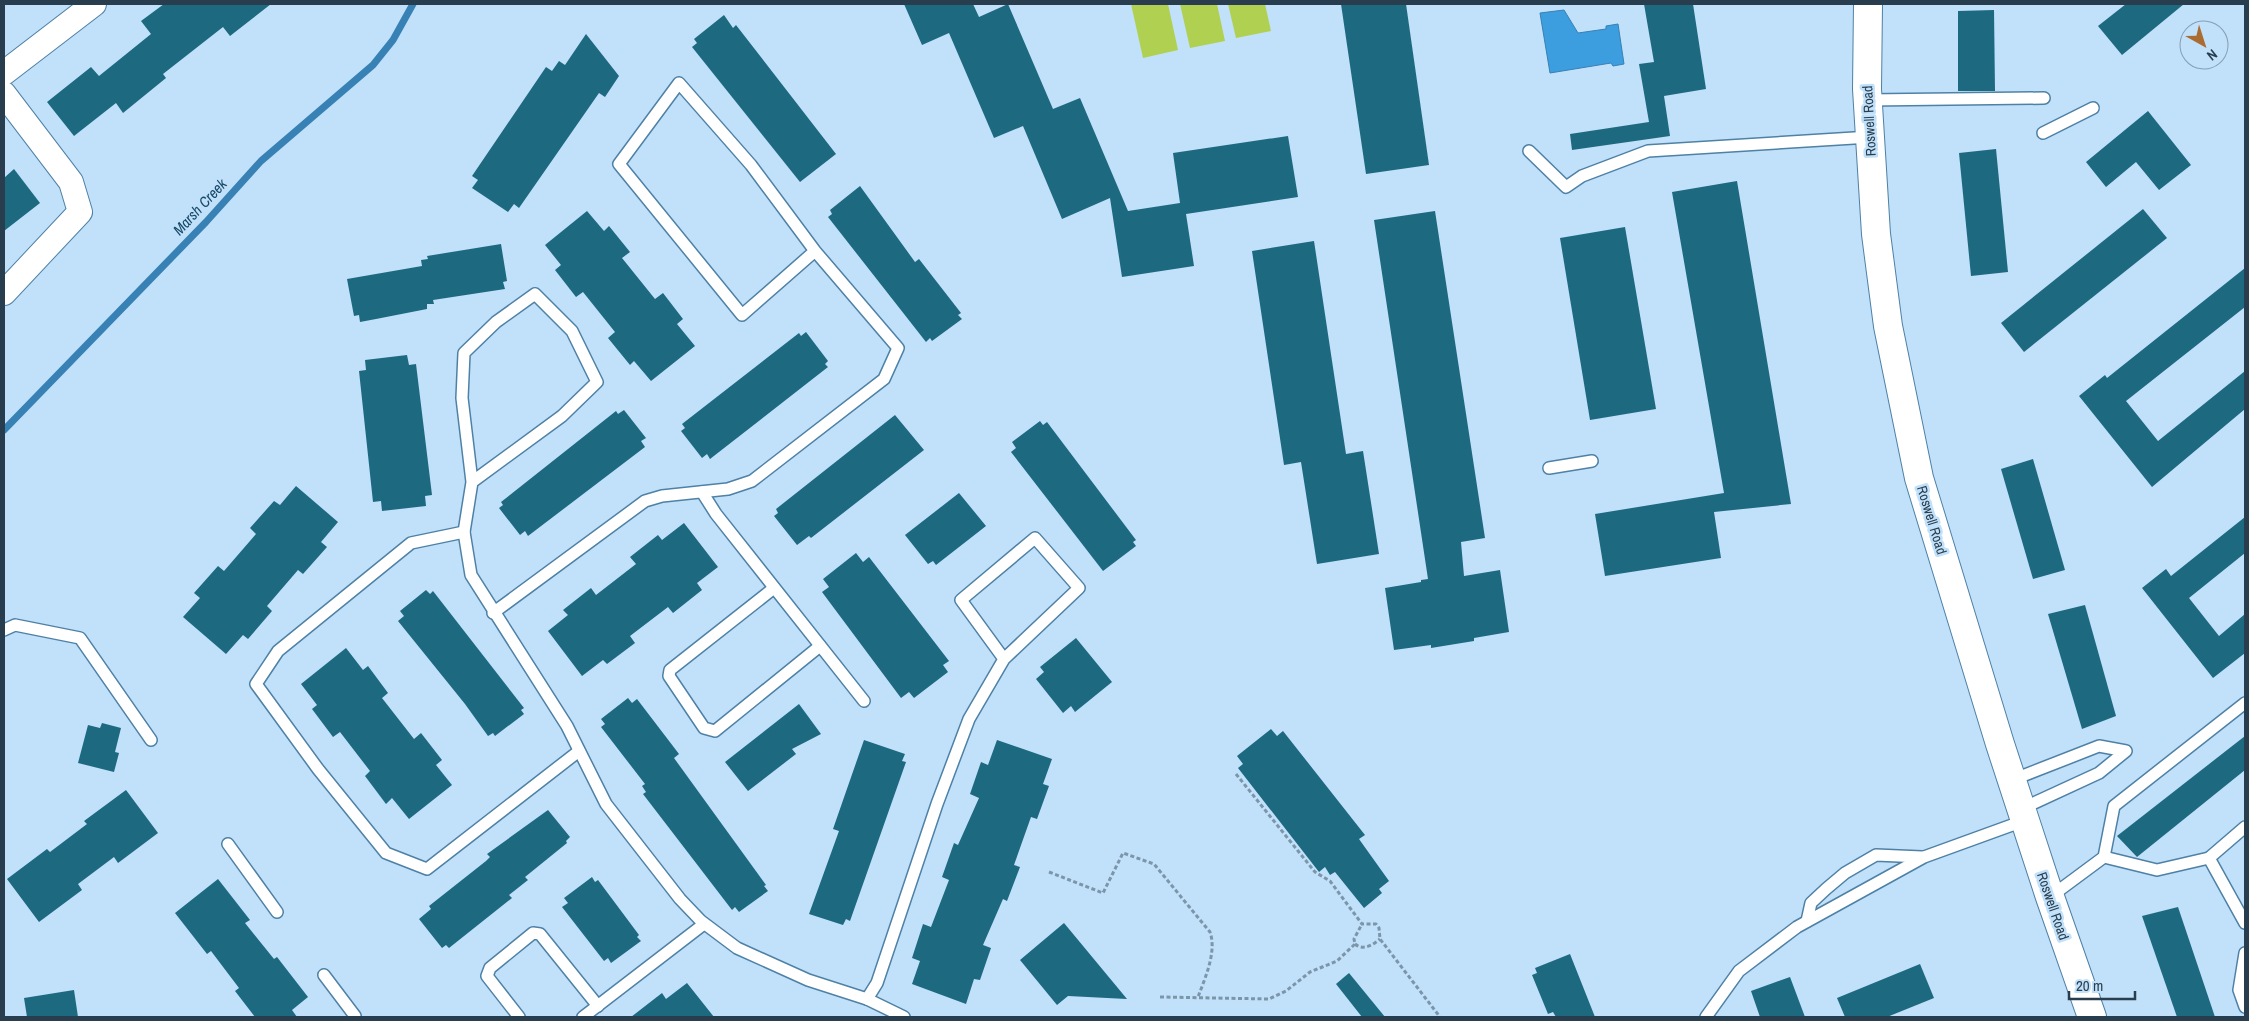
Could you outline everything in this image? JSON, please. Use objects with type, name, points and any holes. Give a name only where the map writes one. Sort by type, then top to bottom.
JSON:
[{"type":"main road","name":"Roswell Road","points":[[1868,4],[1868,100],[1876,234],[1888,326],[1919,478],[2023,815],[2092,1017]]},
{"type":"street","points":[[4,73],[94,4]]},
{"type":"street","points":[[4,94],[71,182],[80,212],[4,293]]},
{"type":"lane","points":[[493,613],[645,501],[662,496],[728,489],[752,481],[884,379],[898,348],[815,251],[751,166],[679,83],[618,164],[742,315],[815,251]]},
{"type":"lane","points":[[1868,100],[2044,98]]},
{"type":"lane","points":[[2043,132],[2093,108]]},
{"type":"lane","points":[[1529,151],[1566,187],[1582,176],[1648,151],[1870,137]]},
{"type":"lane","points":[[472,482],[562,416],[597,382],[572,331],[535,294],[496,322],[464,353],[462,398],[472,482],[464,532],[471,575],[493,613],[567,726],[606,804],[680,899],[704,924],[738,948],[760,959],[808,980],[867,999],[892,1014],[904,1017]]},
{"type":"lane","points":[[1549,468],[1592,460]]},
{"type":"lane","points":[[702,492],[716,514],[864,701]]},
{"type":"lane","points":[[464,532],[411,543],[278,651],[256,684],[318,769],[386,853],[427,869],[579,751]]},
{"type":"lane","points":[[867,999],[877,983],[937,804],[969,719],[1004,659],[1079,588],[1035,538],[961,600],[1004,659]]},
{"type":"lane","points":[[774,588],[670,670],[669,676],[704,728],[715,731],[820,646]]},
{"type":"lane","points":[[4,630],[15,624],[80,638],[151,740]]},
{"type":"lane","points":[[2050,897],[2104,857],[2114,806],[2245,703]]},
{"type":"lane","points":[[1706,1017],[1739,971],[1807,921],[1924,857],[2023,815],[2099,773],[2126,751],[2099,746],[2012,780]]},
{"type":"lane","points":[[2104,857],[2157,870],[2209,858],[2245,827]]},
{"type":"lane","points":[[228,844],[277,912]]},
{"type":"lane","points":[[1807,921],[1811,903],[1845,873],[1876,855],[1924,857]]},
{"type":"lane","points":[[2209,858],[2245,923]]},
{"type":"lane","points":[[1845,873],[1856,893]]},
{"type":"lane","points":[[583,1017],[704,924]]},
{"type":"lane","points":[[519,1017],[487,976],[490,968],[533,933],[540,934],[598,1006]]},
{"type":"lane","points":[[2245,953],[2239,990],[2245,1007]]},
{"type":"lane","points":[[324,975],[355,1016]]},
{"type":"path","points":[[1236,774],[1315,872],[1330,881],[1362,924]]},
{"type":"path","points":[[1049,872],[1103,893],[1123,853],[1154,864],[1210,932],[1213,940],[1207,972],[1198,997]]},
{"type":"path","points":[[1362,924],[1376,924],[1379,928],[1380,939],[1440,1017]]},
{"type":"path","points":[[1355,944],[1354,939],[1362,924]]},
{"type":"path","points":[[1355,944],[1359,947],[1365,947],[1374,944],[1380,939]]},
{"type":"path","points":[[1160,997],[1269,999],[1286,991],[1288,987],[1310,972],[1337,961],[1355,944]]},
{"type":"green space","points":[[1131,4],[1168,4],[1178,50],[1143,58]]},
{"type":"green space","points":[[1180,4],[1217,4],[1225,41],[1190,48]]},
{"type":"green space","points":[[1228,4],[1265,4],[1271,31],[1236,38]]},
{"type":"water","points":[[1564,10],[1578,33],[1606,29],[1606,26],[1618,24],[1624,64],[1613,66],[1611,63],[1550,73],[1540,13]]},
{"type":"building","points":[[164,4],[271,4],[230,36],[223,27],[163,74],[166,78],[123,113],[116,103],[74,136],[47,102],[91,67],[99,76],[151,34],[141,21]]},
{"type":"building","points":[[904,4],[973,4],[979,17],[1008,4],[1053,109],[1080,98],[1128,211],[1180,203],[1173,153],[1288,136],[1298,197],[1186,214],[1194,266],[1122,277],[1110,198],[1062,219],[1023,126],[994,138],[949,33],[922,45]]},
{"type":"building","points":[[1341,4],[1406,4],[1429,165],[1366,174]]},
{"type":"building","points":[[1644,4],[1693,4],[1706,89],[1664,96],[1670,136],[1572,150],[1570,134],[1649,122],[1639,64],[1654,62]]},
{"type":"building","points":[[2126,4],[2184,4],[2122,55],[2098,26]]},
{"type":"building","points":[[1994,10],[1995,91],[1958,91],[1958,11]]},
{"type":"building","points":[[724,15],[733,28],[736,25],[836,154],[800,182],[692,47],[697,43],[694,39]]},
{"type":"building","points":[[586,34],[619,76],[605,97],[599,93],[519,208],[514,204],[508,212],[472,188],[478,180],[472,176],[546,67],[552,71],[559,61],[565,65]]},
{"type":"building","points":[[2148,111],[2191,165],[2159,190],[2136,162],[2106,187],[2086,162]]},
{"type":"building","points":[[1996,149],[2008,272],[1971,276],[1959,153]]},
{"type":"building","points":[[14,169],[40,203],[4,231],[4,178]]},
{"type":"building","points":[[1737,181],[1791,504],[1714,512],[1721,558],[1605,576],[1595,514],[1724,493],[1672,192]]},
{"type":"building","points":[[860,186],[915,262],[919,259],[961,313],[958,315],[962,319],[932,341],[930,338],[926,342],[828,217],[832,214],[830,210]]},
{"type":"building","points":[[2143,209],[2167,238],[2024,352],[2001,323]]},
{"type":"building","points":[[587,211],[604,231],[609,226],[630,252],[622,258],[655,299],[663,293],[683,319],[677,324],[695,346],[651,381],[634,361],[630,365],[608,338],[615,332],[583,292],[576,297],[555,270],[561,265],[545,245]]},
{"type":"building","points":[[1435,211],[1485,538],[1461,542],[1464,576],[1500,570],[1509,632],[1474,638],[1474,641],[1431,648],[1431,645],[1394,650],[1385,588],[1421,582],[1421,580],[1428,579],[1374,220]]},
{"type":"building","points":[[1625,227],[1656,409],[1590,420],[1560,238]]},
{"type":"building","points":[[1314,241],[1346,454],[1363,451],[1379,554],[1317,564],[1301,462],[1284,465],[1252,251]]},
{"type":"building","points":[[501,244],[507,281],[503,282],[505,289],[433,300],[434,304],[427,304],[427,309],[360,322],[359,315],[354,316],[347,279],[422,266],[421,260],[428,259],[427,256]]},
{"type":"building","points":[[2245,268],[2245,307],[2126,401],[2158,441],[2245,371],[2245,409],[2152,487],[2079,396],[2105,375],[2107,378]]},
{"type":"building","points":[[806,332],[828,361],[825,364],[828,367],[710,459],[707,454],[702,458],[681,431],[685,428],[682,424],[799,333],[801,336]]},
{"type":"building","points":[[407,355],[409,365],[416,364],[432,495],[425,496],[426,506],[382,511],[381,501],[373,502],[359,371],[366,370],[365,360]]},
{"type":"building","points":[[624,410],[646,438],[641,441],[645,447],[528,536],[525,531],[520,535],[499,508],[503,505],[501,502],[616,411],[618,414]]},
{"type":"building","points":[[895,415],[924,450],[811,538],[809,536],[797,545],[774,516],[778,513],[776,509]]},
{"type":"building","points":[[1040,421],[1043,425],[1047,422],[1136,540],[1133,542],[1136,546],[1103,571],[1011,452],[1016,448],[1012,442]]},
{"type":"building","points":[[2033,459],[2065,570],[2033,579],[2001,469]]},
{"type":"building","points":[[296,486],[338,522],[321,542],[327,547],[303,574],[298,570],[267,606],[272,611],[248,639],[243,635],[226,654],[183,617],[200,598],[194,593],[218,566],[224,571],[256,534],[250,528],[274,501],[280,505]]},
{"type":"building","points":[[959,493],[986,526],[936,565],[933,561],[928,564],[905,535]]},
{"type":"building","points":[[2245,517],[2245,553],[2189,598],[2219,636],[2245,614],[2245,653],[2213,678],[2142,588],[2166,569],[2171,576]]},
{"type":"building","points":[[684,523],[718,567],[697,583],[702,590],[673,613],[668,607],[630,636],[635,643],[607,664],[603,660],[582,676],[548,631],[568,615],[563,610],[591,588],[596,595],[636,564],[630,557],[658,535],[662,540]]},
{"type":"building","points":[[856,553],[863,562],[869,557],[949,661],[943,665],[948,672],[914,698],[909,692],[901,698],[822,592],[829,587],[823,579]]},
{"type":"building","points":[[426,590],[430,594],[433,591],[524,708],[521,710],[524,714],[495,736],[493,733],[488,736],[465,704],[398,621],[404,616],[400,611]]},
{"type":"building","points":[[2085,605],[2116,716],[2082,729],[2048,614]]},
{"type":"building","points":[[1076,638],[1112,682],[1075,712],[1071,706],[1063,713],[1036,679],[1044,672],[1040,667]]},
{"type":"building","points":[[346,648],[363,670],[368,666],[388,693],[382,698],[414,739],[421,733],[442,760],[436,765],[452,785],[409,819],[392,798],[386,804],[365,776],[370,771],[340,732],[333,737],[312,709],[317,705],[301,684]]},
{"type":"building","points":[[628,698],[632,703],[637,699],[679,754],[674,758],[766,885],[764,886],[768,891],[739,912],[735,907],[732,910],[643,794],[646,792],[642,786],[645,784],[601,727],[605,724],[601,719]]},
{"type":"building","points":[[799,704],[821,734],[792,749],[796,754],[748,791],[725,762]]},
{"type":"building","points":[[102,723],[121,728],[115,752],[119,753],[114,772],[78,763],[88,725],[100,728]]},
{"type":"building","points":[[1271,729],[1277,736],[1283,731],[1365,835],[1359,839],[1389,881],[1379,889],[1382,893],[1364,908],[1335,872],[1330,875],[1325,867],[1319,872],[1238,768],[1243,764],[1237,756]]},
{"type":"building","points":[[2245,736],[2245,770],[2137,857],[2117,836]]},
{"type":"building","points":[[864,740],[905,754],[902,761],[906,762],[850,921],[846,919],[843,925],[809,914],[839,831],[833,829]]},
{"type":"building","points":[[997,740],[1052,759],[1043,784],[1049,786],[1037,819],[1031,817],[1014,865],[1020,867],[1007,901],[1003,899],[983,945],[991,948],[980,980],[974,979],[966,1004],[912,984],[920,961],[912,958],[923,924],[931,927],[949,880],[942,877],[954,843],[958,845],[979,798],[970,794],[981,762],[988,765]]},
{"type":"building","points":[[126,790],[158,833],[118,863],[114,857],[78,884],[82,890],[39,922],[7,879],[47,849],[50,852],[87,824],[84,821]]},
{"type":"building","points":[[548,810],[570,837],[566,841],[567,843],[525,877],[528,880],[509,895],[512,898],[449,948],[446,945],[442,948],[419,919],[431,909],[429,906],[486,861],[490,857],[487,854]]},
{"type":"building","points":[[592,877],[595,882],[598,880],[639,935],[637,937],[641,941],[611,963],[608,958],[604,961],[562,907],[568,903],[564,898]]},
{"type":"building","points":[[218,879],[250,920],[245,923],[274,959],[277,957],[308,997],[292,1010],[297,1017],[255,1017],[235,991],[239,988],[211,951],[207,954],[175,913]]},
{"type":"building","points":[[2178,907],[2215,1017],[2177,1017],[2142,916]]},
{"type":"building","points":[[1064,923],[1127,999],[1068,996],[1057,1005],[1020,960]]},
{"type":"building","points":[[1570,954],[1595,1017],[1556,1017],[1553,1012],[1548,1014],[1532,975],[1537,973],[1535,968]]},
{"type":"building","points":[[1920,964],[1934,998],[1887,1017],[1845,1017],[1837,998]]},
{"type":"building","points":[[1349,973],[1385,1017],[1362,1017],[1336,984]]},
{"type":"building","points":[[1790,977],[1805,1017],[1760,1017],[1751,991]]},
{"type":"building","points":[[687,983],[714,1017],[631,1017],[662,993],[666,999]]},
{"type":"building","points":[[74,990],[78,1017],[27,1017],[24,998]]},
{"type":"waterway","name":"Marsh Creek","points":[[4,430],[206,222],[261,161],[373,65],[393,40],[413,4]]}]
